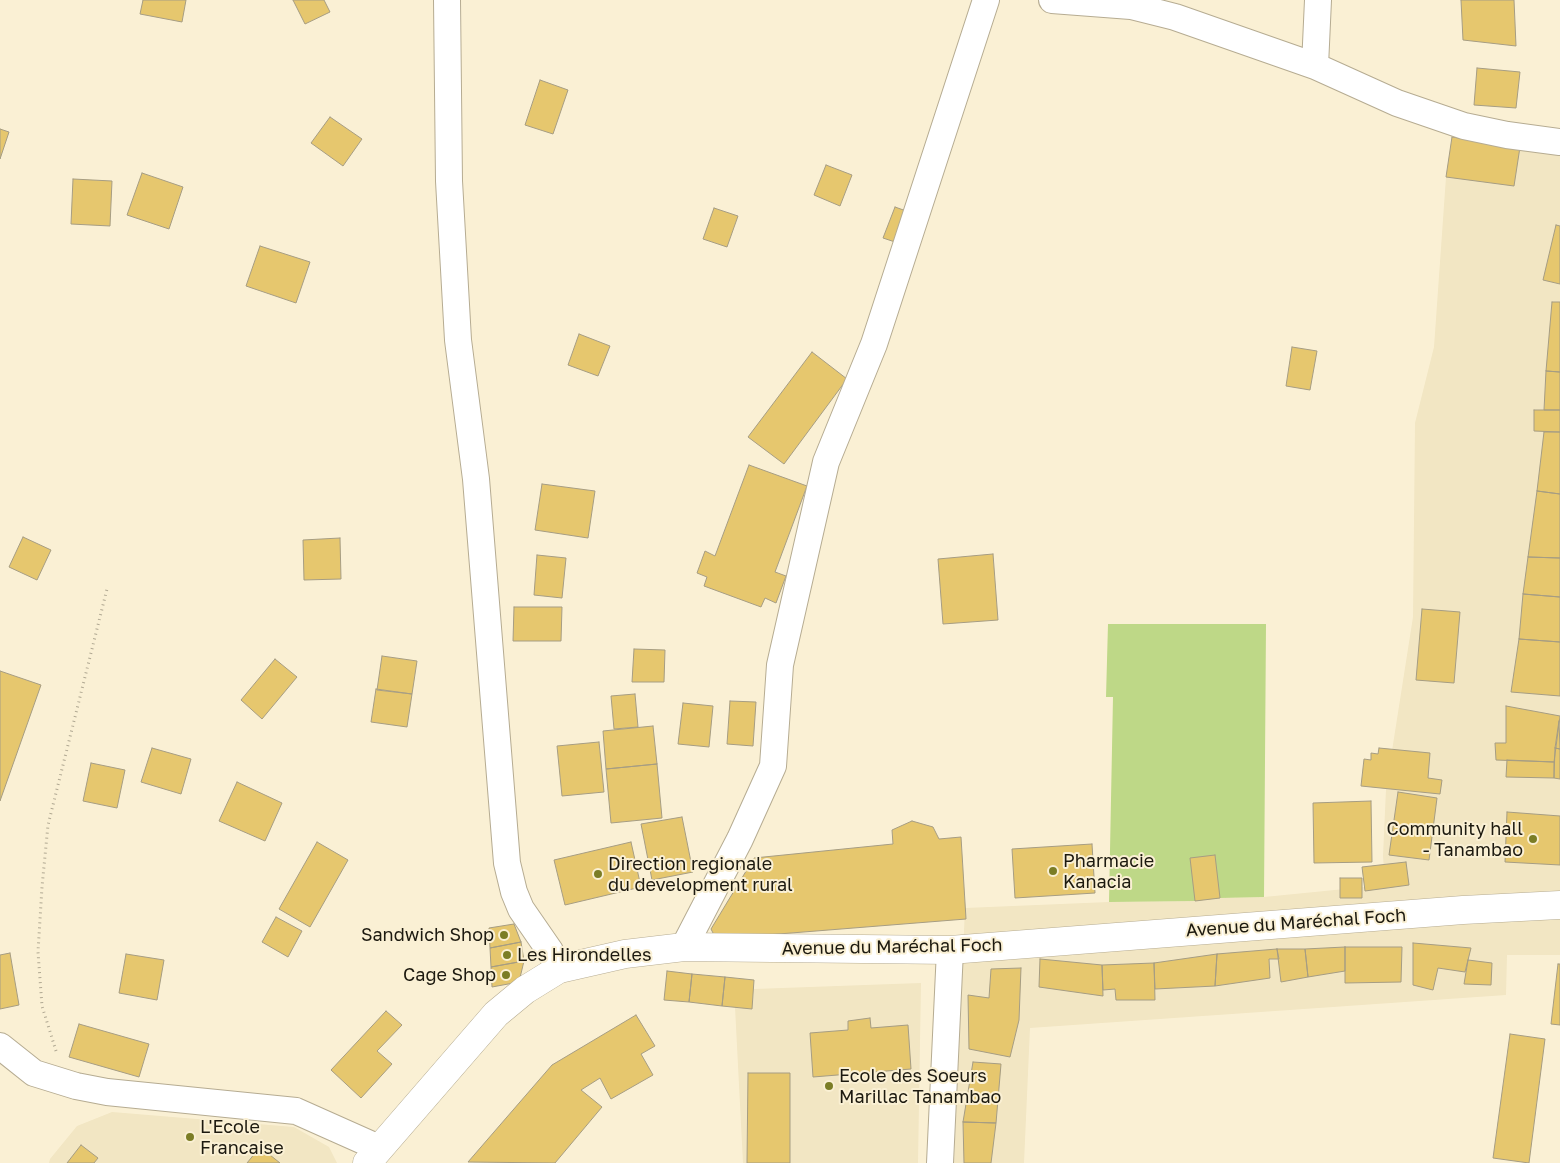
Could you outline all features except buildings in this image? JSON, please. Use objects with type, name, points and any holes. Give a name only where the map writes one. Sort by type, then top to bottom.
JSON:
[{"type":"main road","name":"Avenue du Maréchal Foch","points":[[373,1156],[496,1014],[525,990],[560,969],[625,954],[684,948],[950,950],[1463,910],[1560,905]]},
{"type":"street","points":[[447,0],[449,182],[458,340],[476,479],[507,863],[514,892],[521,909],[560,969]]},
{"type":"street","points":[[684,948],[740,839],[774,766],[780,665],[826,462],[874,344],[986,0]]},
{"type":"street","points":[[1052,0],[1131,6],[1175,17],[1316,66],[1397,103],[1464,126],[1507,135],[1560,142]]},
{"type":"street","points":[[1316,66],[1318,0]]},
{"type":"street","points":[[940,1163],[950,950]]},
{"type":"street","points":[[0,1046],[34,1073],[76,1086],[107,1092],[296,1111],[373,1156]]},
{"type":"path","points":[[76,1086],[61,1064],[42,1006],[38,952],[41,896],[48,825],[107,589]]},
{"type":"shaded area","points":[[1452,137],[1560,152],[1560,955],[1507,955],[1506,995],[1030,1028],[1024,1163],[954,1163],[965,908],[1109,902],[1195,901],[1220,898],[1264,897],[1385,885],[1383,856],[1386,789],[1413,617],[1415,423],[1434,347],[1446,177]]},
{"type":"shaded area","name":"Ecole des Soeurs Marillac Tanambao","points":[[921,983],[918,1163],[743,1163],[735,1007],[752,1009],[754,989]]},
{"type":"shaded area","name":"L'Ecole Francaise","points":[[112,1112],[294,1127],[329,1147],[337,1163],[49,1163],[50,1159],[77,1126]]},
{"type":"green space","points":[[1108,624],[1266,624],[1264,897],[1220,898],[1195,901],[1109,902],[1113,697],[1106,697]]},
{"type":"place","name":"Community hall - Tanambao","points":[[1533,839]]},
{"type":"place","name":"Pharmacie Kanacia","points":[[1053,871]]},
{"type":"place","name":"Direction regionale du development rural","points":[[598,874]]},
{"type":"place","name":"Sandwich Shop","points":[[504,935]]},
{"type":"place","name":"Les Hirondelles","points":[[507,955]]},
{"type":"place","name":"Cage Shop","points":[[506,975]]},
{"type":"place","name":"Ecole des Soeurs Marillac Tanambao","points":[[829,1086]]},
{"type":"place","name":"L'Ecole Francaise","points":[[190,1137]]}]
